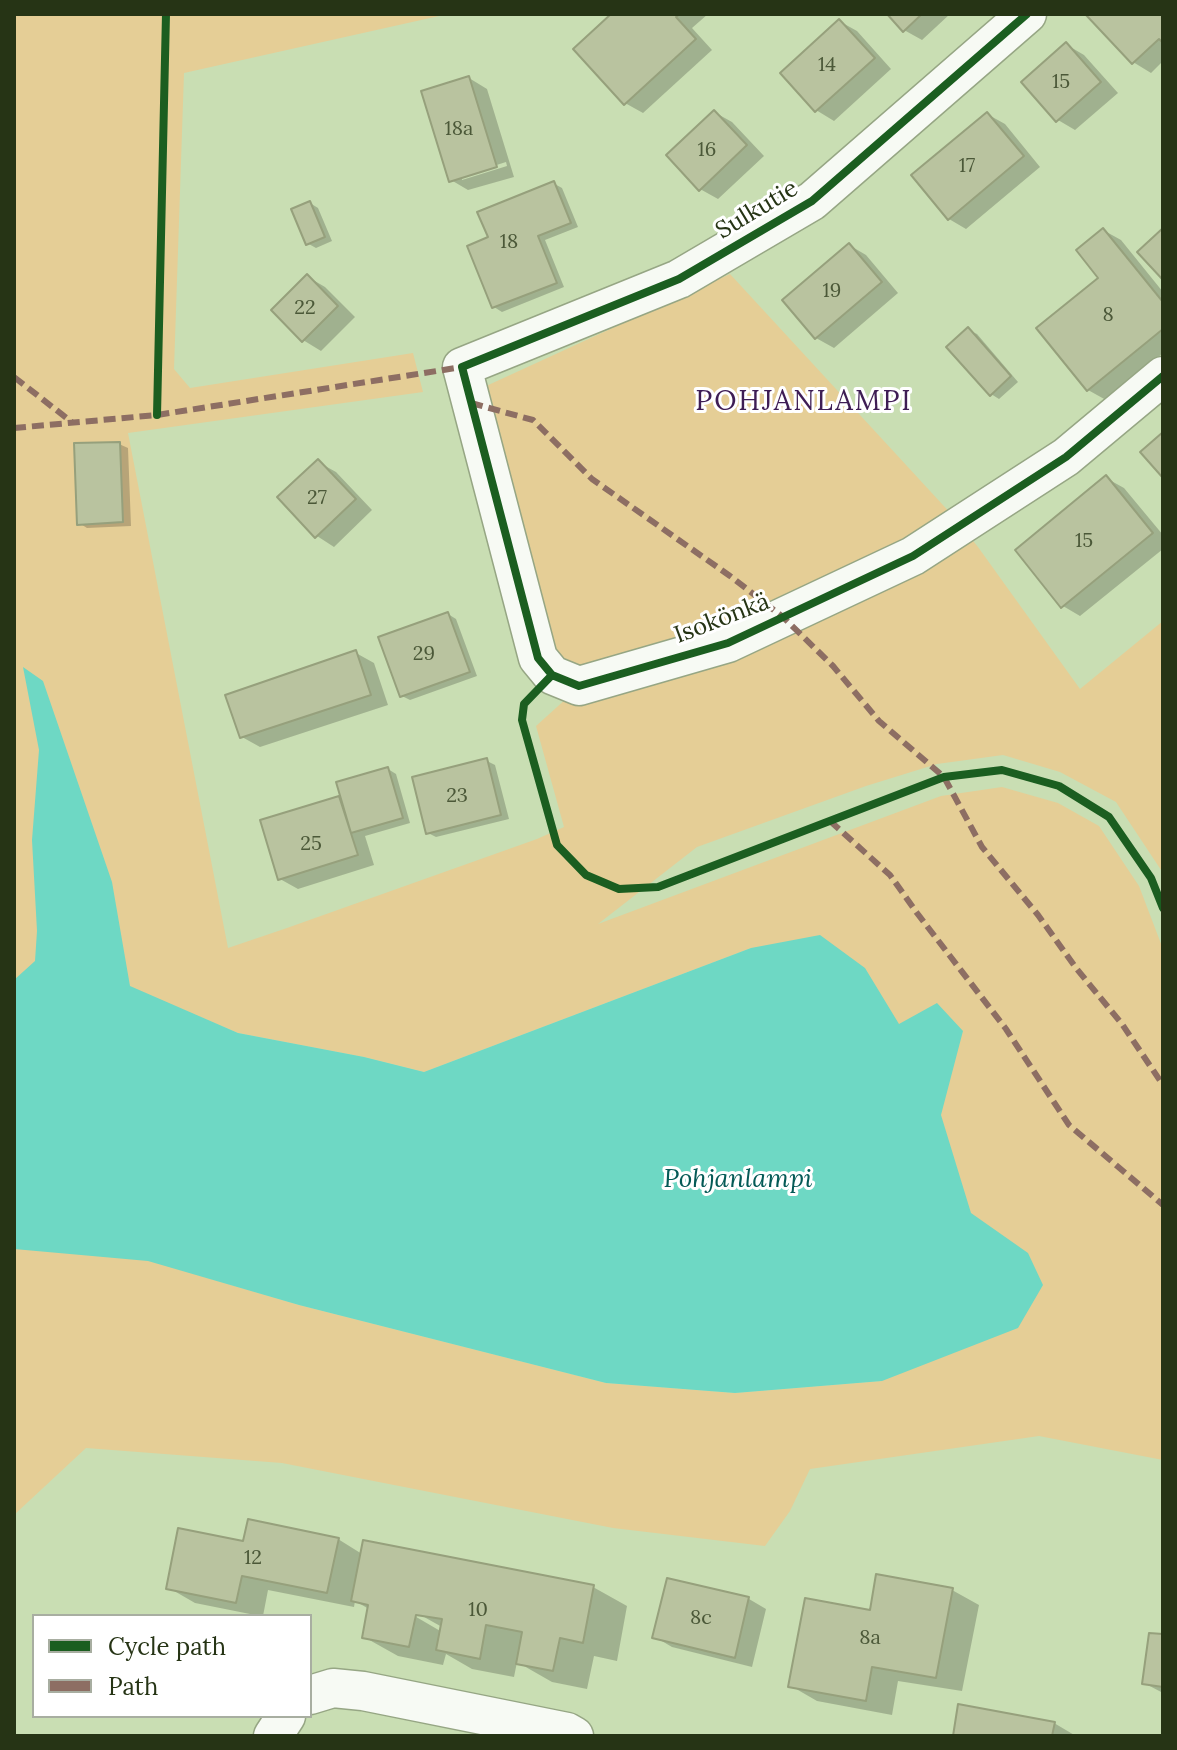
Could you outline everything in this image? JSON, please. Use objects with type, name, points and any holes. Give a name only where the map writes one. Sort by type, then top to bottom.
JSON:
[{"type":"street","name":"Sulkutie","points":[[462,367],[679,279],[812,201],[1027,14]]},
{"type":"street","name":"Isokönkä","points":[[462,367],[538,658],[552,675],[579,686],[728,643],[913,556],[1066,457],[1163,376]]},
{"type":"street","points":[[312,1694],[333,1688],[363,1691],[567,1732],[574,1736]]},
{"type":"street","points":[[273,1736],[285,1718]]},
{"type":"shaded area","points":[[14,14],[448,14],[184,73],[174,369],[190,388],[413,353],[423,392],[128,433],[228,948],[564,827],[536,726],[567,698],[484,387],[730,274],[954,517],[1080,689],[1163,621],[1163,876],[1116,802],[1060,772],[1003,755],[937,764],[866,786],[697,847],[598,924],[941,796],[1002,787],[1058,803],[1099,826],[1139,886],[1163,949],[1163,1460],[1039,1436],[810,1469],[790,1511],[765,1546],[613,1528],[282,1463],[86,1448],[14,1515]],"holes":[[[751,948],[882,1381],[735,1393],[606,1383],[299,1305],[151,1261],[155,998],[238,1033],[424,1072]]]},
{"type":"water","name":"Pohjanlampi","points":[[23,667],[43,681],[112,882],[130,986],[238,1033],[424,1072],[751,948],[820,935],[865,968],[899,1024],[937,1003],[963,1031],[941,1115],[971,1213],[1028,1253],[1043,1285],[1018,1328],[882,1381],[735,1393],[606,1383],[299,1305],[148,1261],[14,1249],[14,980],[35,961],[37,931],[32,840],[39,750]]},
{"type":"building","points":[[611,14],[680,14],[676,17],[696,39],[624,105],[573,49]]},
{"type":"building","points":[[887,14],[922,14],[903,32]]},
{"type":"building","points":[[1163,14],[1163,43],[1159,39],[1132,64],[1086,15]]},
{"type":"building","points":[[839,19],[875,58],[815,112],[780,73]]},
{"type":"building","points":[[1066,42],[1101,82],[1056,122],[1021,82]]},
{"type":"building","points":[[469,76],[497,167],[449,182],[421,91]]},
{"type":"building","points":[[714,110],[747,145],[699,191],[666,155]]},
{"type":"building","points":[[987,112],[1024,156],[948,220],[911,175]]},
{"type":"building","points":[[554,181],[571,223],[538,236],[557,283],[492,308],[467,246],[488,237],[477,212]]},
{"type":"building","points":[[310,201],[325,237],[306,245],[291,209]]},
{"type":"building","points":[[1103,228],[1163,302],[1163,329],[1087,391],[1036,328],[1098,278],[1076,250]]},
{"type":"building","points":[[1163,228],[1163,280],[1137,252]]},
{"type":"building","points":[[849,243],[882,282],[815,339],[782,300]]},
{"type":"building","points":[[307,274],[338,306],[302,342],[271,310]]},
{"type":"building","points":[[968,327],[1011,376],[990,396],[946,347]]},
{"type":"building","points":[[1163,432],[1163,478],[1140,452]]},
{"type":"building","points":[[120,442],[123,522],[77,525],[74,443]]},
{"type":"building","points":[[318,459],[356,499],[315,538],[277,497]]},
{"type":"building","points":[[1106,475],[1153,533],[1061,608],[1015,550]]},
{"type":"building","points":[[448,612],[470,672],[400,697],[378,637]]},
{"type":"building","points":[[356,650],[371,695],[240,738],[225,695]]},
{"type":"building","points":[[487,758],[501,815],[426,834],[412,777]]},
{"type":"building","points":[[388,767],[403,818],[351,833],[336,782]]},
{"type":"building","points":[[339,796],[358,855],[278,880],[260,820]]},
{"type":"building","points":[[248,1519],[339,1538],[327,1593],[242,1576],[236,1603],[166,1589],[178,1528],[243,1541]]},
{"type":"building","points":[[363,1540],[594,1585],[583,1643],[560,1638],[553,1671],[516,1664],[522,1632],[486,1625],[480,1659],[436,1650],[442,1619],[416,1615],[409,1647],[362,1638],[368,1605],[351,1601]]},
{"type":"building","points":[[876,1574],[953,1588],[936,1678],[872,1667],[866,1701],[788,1687],[805,1598],[870,1610]]},
{"type":"building","points":[[667,1578],[749,1597],[735,1658],[652,1638]]},
{"type":"building","points":[[1149,1633],[1163,1634],[1163,1687],[1142,1684]]},
{"type":"building","points":[[958,1704],[1055,1722],[1052,1736],[953,1736]]},
{"type":"marked path","points":[[14,428],[157,415],[462,367]]},
{"type":"marked path","points":[[14,377],[73,423]]},
{"type":"marked path","points":[[471,403],[533,420],[592,479],[783,617],[833,666],[879,721],[944,777],[982,847],[1122,1024],[1163,1085]]},
{"type":"marked path","points":[[830,821],[890,875],[1006,1029],[1069,1125],[1163,1205]]},
{"type":"cycle path","points":[[157,415],[166,14]]},
{"type":"cycle path","points":[[1027,14],[812,201],[679,279],[462,367],[538,658],[552,675],[579,686],[728,643],[913,556],[1066,457],[1163,376]]},
{"type":"cycle path","points":[[552,675],[524,704],[522,720],[557,845],[586,875],[619,889],[658,887],[944,777],[1002,770],[1059,786],[1109,817],[1151,878],[1163,908]]},
{"type":"district","name":"POHJANLAMPI","points":[[804,402]]}]
